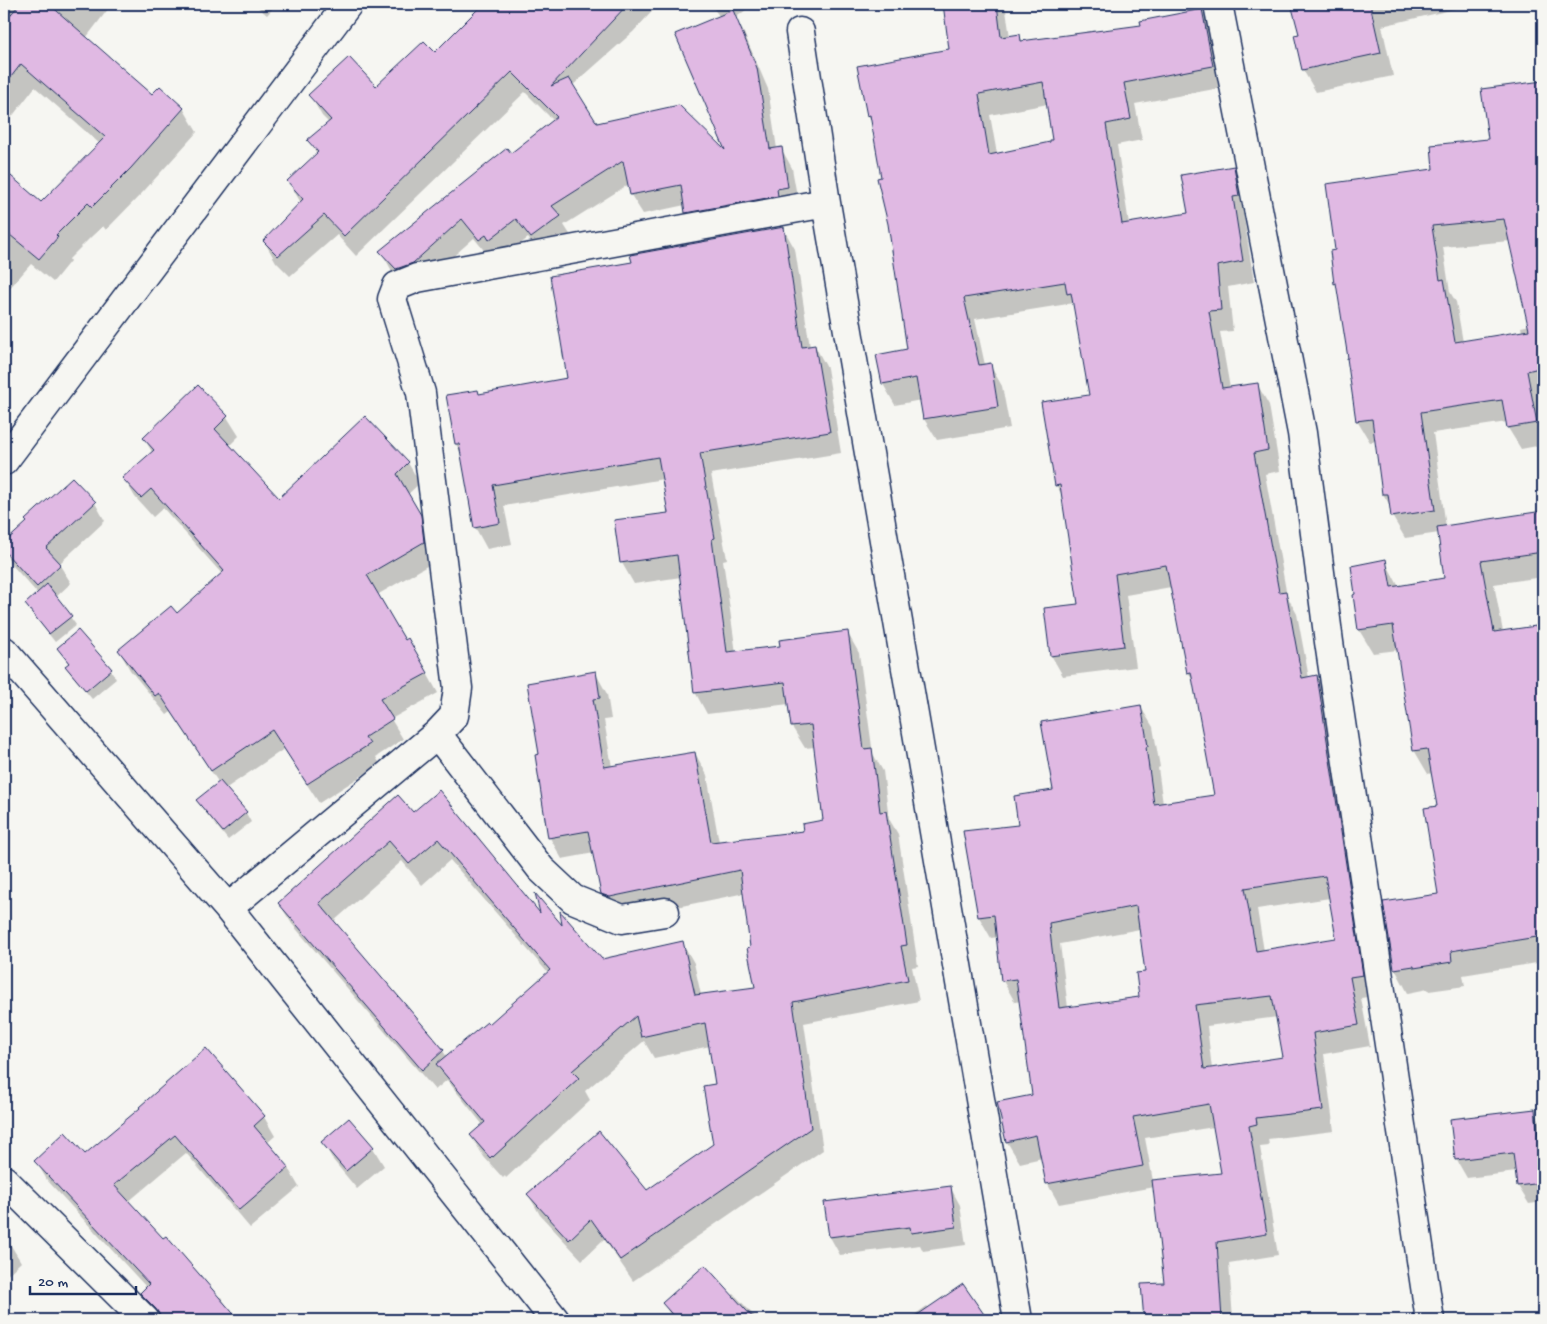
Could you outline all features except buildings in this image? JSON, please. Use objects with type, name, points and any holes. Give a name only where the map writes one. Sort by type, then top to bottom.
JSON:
[{"type":"street","points":[[4,461],[348,4]]},
{"type":"street","points":[[1218,4],[1302,433],[1329,642],[1430,1320]]},
{"type":"street","points":[[800,32],[826,203],[1018,1320]]},
{"type":"street","points":[[228,908],[437,734],[454,716],[458,688],[421,393],[392,299],[397,286],[417,278],[826,203]]},
{"type":"street","points":[[4,651],[228,908],[555,1320]]},
{"type":"street","points":[[437,734],[540,869],[572,899],[622,919],[666,912]]},
{"type":"street","points":[[4,1180],[145,1320]]}]
